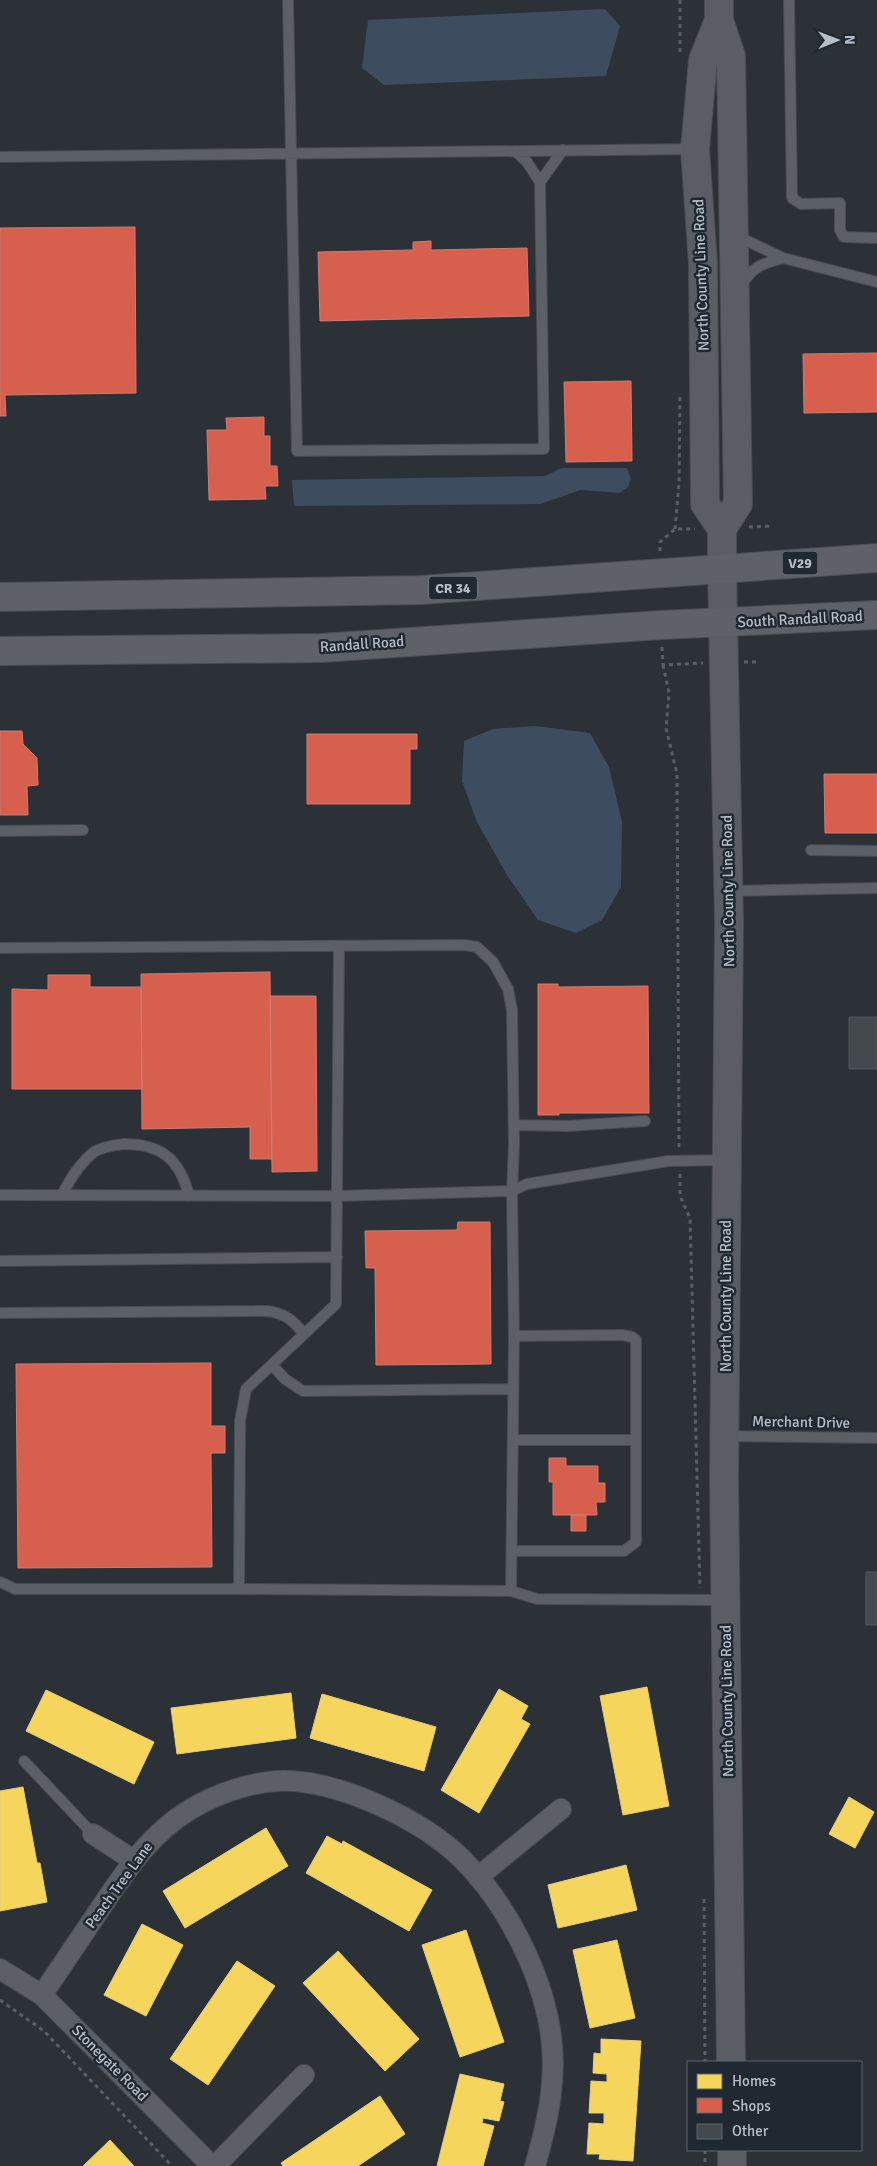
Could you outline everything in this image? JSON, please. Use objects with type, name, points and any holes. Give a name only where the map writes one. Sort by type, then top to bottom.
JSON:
[{"type":"main road","name":"V29","points":[[722,568],[877,558]]},
{"type":"main road","name":"CR 34","points":[[0,597],[422,590],[722,568]]},
{"type":"main road","name":"South Randall Road","points":[[723,624],[877,615]]},
{"type":"main road","name":"Randall Road","points":[[0,651],[321,648],[661,625],[723,624]]},
{"type":"street","name":"North County Line Road","points":[[719,10],[703,60],[696,149],[703,264],[705,504],[722,529]]},
{"type":"street","name":"North County Line Road","points":[[719,10],[731,56],[738,504],[722,529],[729,891],[725,1436],[713,1600],[731,2061]]},
{"type":"street","name":"Peach Tree Lane","points":[[42,1995],[133,1860],[171,1822],[193,1808],[233,1790],[279,1781],[332,1789],[360,1797],[411,1821],[461,1858],[478,1877],[512,1926],[525,1951],[534,1972],[550,2028],[553,2062],[551,2102],[543,2138],[534,2166]]},
{"type":"street","points":[[478,1877],[561,1808]]},
{"type":"street","points":[[93,1834],[133,1860]]},
{"type":"street","name":"Stonegate Road","points":[[0,1969],[42,1995],[213,2166]]},
{"type":"street","points":[[213,2166],[304,2075]]},
{"type":"street","points":[[732,2151],[732,2166]]},
{"type":"lane","points":[[288,0],[289,153],[297,451],[544,449],[540,182],[527,162],[515,151]]},
{"type":"lane","points":[[789,0],[792,198],[801,204],[840,203],[840,230],[844,237],[877,238]]},
{"type":"lane","points":[[0,157],[696,149]]},
{"type":"lane","points":[[540,182],[563,150]]},
{"type":"lane","points":[[733,235],[783,258],[877,282]]},
{"type":"lane","points":[[735,293],[752,270],[764,263],[783,258]]},
{"type":"lane","points":[[0,831],[83,830]]},
{"type":"lane","points":[[811,850],[877,851]]},
{"type":"lane","points":[[729,891],[877,888]]},
{"type":"lane","points":[[0,948],[464,945],[477,947],[493,962],[508,989],[512,1010],[514,1336],[511,1591]]},
{"type":"lane","points":[[239,1589],[240,1421],[246,1389],[336,1304],[339,946]]},
{"type":"lane","points":[[514,1126],[567,1126],[645,1121]]},
{"type":"lane","points":[[62,1195],[73,1175],[95,1151],[115,1144],[134,1144],[155,1148],[166,1154],[183,1175],[190,1196]]},
{"type":"lane","points":[[0,1195],[337,1196],[512,1191],[527,1184],[679,1160],[727,1160]]},
{"type":"lane","points":[[0,1261],[336,1257]]},
{"type":"lane","points":[[0,1314],[266,1311],[280,1312],[293,1320],[304,1334]]},
{"type":"lane","points":[[512,1552],[624,1551],[636,1542],[636,1340],[622,1335],[514,1336]]},
{"type":"lane","points":[[272,1365],[285,1379],[303,1391],[513,1389]]},
{"type":"lane","name":"Merchant Drive","points":[[725,1436],[877,1438]]},
{"type":"lane","points":[[513,1440],[636,1440]]},
{"type":"lane","points":[[0,1582],[15,1588],[511,1591],[537,1599],[713,1600]]},
{"type":"lane","points":[[24,1761],[93,1834]]},
{"type":"path","points":[[663,665],[669,694],[666,728],[677,774],[680,1196],[690,1218],[713,1600]]},
{"type":"path","points":[[704,1895],[705,2061]]},
{"type":"path","points":[[0,2000],[44,2031],[172,2166]]},
{"type":"path","points":[[705,2151],[705,2166]]},
{"type":"water","points":[[605,9],[620,26],[606,76],[384,85],[362,68],[368,20]]},
{"type":"water","points":[[562,468],[627,468],[631,479],[628,487],[620,493],[581,490],[540,504],[294,506],[292,480],[545,476]]},
{"type":"water","points":[[535,726],[590,733],[609,767],[622,822],[621,887],[602,920],[576,933],[538,920],[507,875],[477,822],[462,781],[464,741],[493,729]]},
{"type":"building: Homes","points":[[647,1687],[669,1806],[623,1815],[600,1696]]},
{"type":"building: Homes","points":[[499,1689],[528,1706],[521,1719],[530,1724],[479,1813],[441,1790]]},
{"type":"building: Homes","points":[[46,1690],[154,1742],[134,1784],[26,1731]]},
{"type":"building: Homes","points":[[291,1693],[296,1738],[177,1754],[171,1708]]},
{"type":"building: Homes","points":[[322,1694],[436,1727],[424,1771],[310,1738]]},
{"type":"building: Homes","points":[[23,1787],[37,1863],[40,1863],[47,1902],[0,1911],[0,1791]]},
{"type":"building: Homes","points":[[849,1797],[874,1812],[855,1848],[829,1834]]},
{"type":"building: Homes","points":[[266,1828],[288,1866],[185,1928],[163,1891]]},
{"type":"building: Homes","points":[[327,1836],[342,1844],[343,1841],[432,1890],[409,1931],[306,1873]]},
{"type":"building: Homes","points":[[626,1865],[637,1910],[558,1928],[548,1885]]},
{"type":"building: Homes","points":[[142,1924],[183,1945],[146,2016],[104,1995]]},
{"type":"building: Homes","points":[[466,1930],[504,2042],[460,2057],[422,1945]]},
{"type":"building: Homes","points":[[617,1940],[635,2018],[590,2028],[573,1950]]},
{"type":"building: Homes","points":[[338,1951],[419,2039],[385,2071],[303,1983]]},
{"type":"building: Homes","points":[[237,1961],[275,1986],[208,2085],[170,2059]]},
{"type":"building: Homes","points":[[601,2039],[641,2041],[633,2161],[599,2159],[600,2154],[587,2154],[589,2123],[604,2124],[604,2113],[589,2113],[591,2081],[607,2082],[607,2074],[593,2073],[594,2053],[601,2054]]},
{"type":"building: Homes","points":[[460,2074],[504,2084],[500,2101],[504,2102],[499,2121],[483,2118],[482,2123],[494,2126],[483,2166],[437,2166]]},
{"type":"building: Homes","points":[[380,2096],[405,2134],[358,2166],[283,2166],[281,2163]]},
{"type":"building: Homes","points":[[110,2140],[134,2166],[83,2166]]},
{"type":"building: Shops","points":[[135,227],[136,393],[5,395],[6,416],[0,416],[0,228]]},
{"type":"building: Shops","points":[[431,241],[431,250],[527,248],[529,316],[320,321],[318,252],[413,250],[413,242]]},
{"type":"building: Shops","points":[[877,353],[877,412],[804,413],[803,354]]},
{"type":"building: Shops","points":[[631,381],[632,461],[566,462],[564,382]]},
{"type":"building: Shops","points":[[264,417],[264,436],[270,436],[270,466],[277,466],[278,486],[265,486],[266,499],[209,500],[207,430],[227,430],[226,418]]},
{"type":"building: Shops","points":[[0,731],[22,731],[23,744],[37,758],[38,785],[27,786],[28,815],[0,815]]},
{"type":"building: Shops","points":[[307,734],[417,734],[417,749],[410,749],[410,804],[307,804]]},
{"type":"building: Shops","points":[[824,774],[877,774],[877,833],[825,833]]},
{"type":"building: Shops","points":[[270,972],[272,1159],[250,1159],[250,1127],[142,1129],[141,974]]},
{"type":"building: Shops","points":[[48,975],[90,975],[90,987],[141,987],[142,1089],[12,1089],[12,989],[48,990]]},
{"type":"building: Shops","points":[[538,984],[558,984],[558,987],[648,986],[649,1113],[559,1113],[559,1115],[538,1115]]},
{"type":"building: Shops","points":[[270,996],[316,996],[317,1171],[272,1172]]},
{"type":"building: Shops","points":[[458,1222],[490,1222],[491,1364],[376,1365],[375,1268],[366,1268],[365,1231],[457,1230]]},
{"type":"building: Shops","points":[[211,1363],[211,1426],[225,1426],[225,1453],[211,1453],[212,1567],[18,1568],[16,1364]]},
{"type":"building: Shops","points":[[549,1458],[566,1458],[566,1466],[598,1466],[598,1483],[605,1483],[605,1502],[596,1502],[597,1515],[553,1515],[553,1482],[549,1482]]},
{"type":"building: Shops","points":[[571,1515],[586,1515],[586,1531],[571,1531]]},
{"type":"building: Other","points":[[849,1017],[877,1017],[877,1069],[849,1069]]},
{"type":"building: Other","points":[[866,1572],[877,1572],[877,1625],[866,1625]]}]
